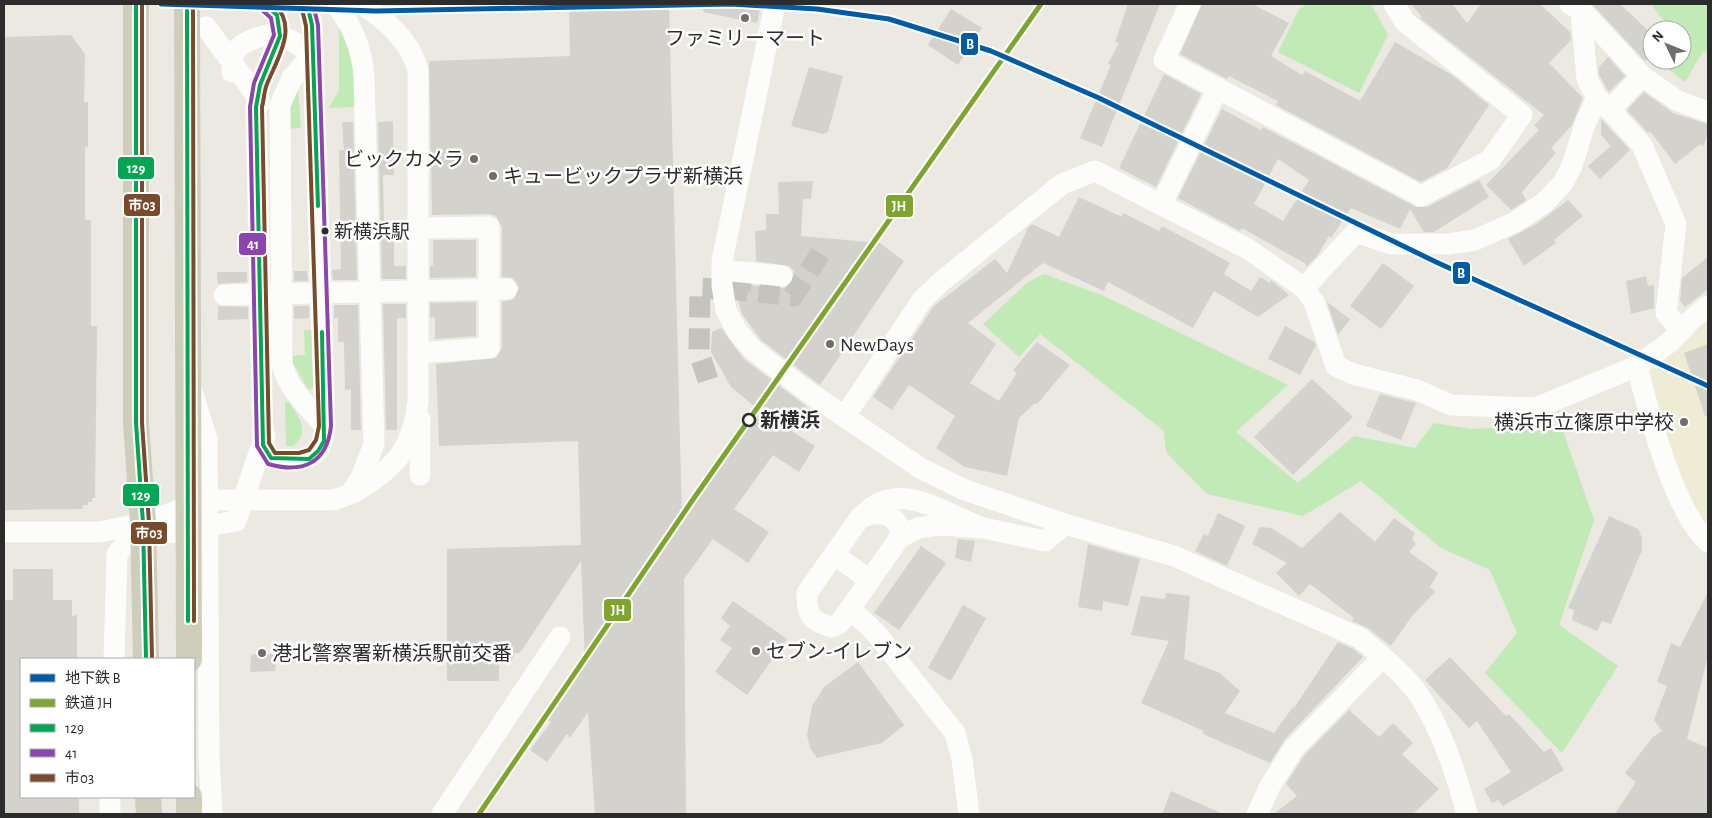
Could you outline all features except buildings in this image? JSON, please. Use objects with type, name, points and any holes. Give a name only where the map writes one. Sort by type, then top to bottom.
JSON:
[{"type":"main road","points":[[136,4],[136,423],[143,524],[146,658]]},
{"type":"main road","points":[[187,4],[189,382],[198,504],[188,658]]},
{"type":"main road","points":[[148,798],[149,814]]},
{"type":"main road","points":[[189,798],[189,814]]},
{"type":"street","points":[[265,4],[277,15],[280,36],[260,85],[256,108],[263,444],[271,458],[277,460],[309,459],[318,451],[324,441],[312,19],[307,4]]},
{"type":"street","points":[[335,4],[353,32],[364,76],[374,444],[361,478],[350,494]]},
{"type":"street","points":[[4,532],[100,532],[143,524],[198,504],[326,500],[350,494],[388,471],[408,441],[416,421],[418,402],[418,70],[404,40],[384,20],[361,4]]},
{"type":"street","points":[[775,4],[731,209],[722,270],[726,310],[736,331],[752,348],[775,367],[920,468],[965,490],[1065,524],[1174,556],[1360,638],[1383,657],[1416,691],[1450,758],[1467,814]]},
{"type":"street","points":[[1190,4],[1164,60],[1421,196],[1490,160],[1522,115],[1405,22],[1394,4]]},
{"type":"street","points":[[1576,7],[1642,76],[1678,101],[1708,112]]},
{"type":"street","points":[[1576,7],[1587,79],[1604,104],[1642,144],[1676,224],[1666,313],[1682,330]]},
{"type":"street","points":[[84,547],[241,521],[265,435],[259,99],[206,27]]},
{"type":"street","points":[[256,108],[232,76],[231,62],[233,53],[246,41],[280,36],[313,54]]},
{"type":"street","points":[[313,54],[292,78],[280,105],[282,364],[285,376],[292,388],[324,426]]},
{"type":"street","points":[[1304,288],[1356,232],[1391,244],[1448,244],[1475,240],[1515,222],[1544,203],[1562,184],[1572,166],[1585,124],[1604,104],[1642,76]]},
{"type":"street","points":[[1161,205],[1218,88]]},
{"type":"street","points":[[839,412],[922,300],[1062,184],[1095,172],[1248,249],[1304,288],[1314,302],[1336,366],[1353,374],[1416,390],[1451,405],[1536,408],[1637,366],[1670,342],[1708,306]]},
{"type":"street","points":[[418,228],[489,227],[489,348],[418,353]]},
{"type":"street","points":[[722,270],[782,276]]},
{"type":"street","points":[[224,295],[508,289]]},
{"type":"street","points":[[420,475],[421,292]]},
{"type":"street","points":[[1637,366],[1645,398],[1673,482],[1700,534],[1708,542]]},
{"type":"street","points":[[983,528],[910,498],[896,497],[869,508],[808,593],[806,606],[810,616],[824,625],[832,627],[840,623],[900,537],[918,528],[939,525],[983,528],[1045,540],[1065,524]]},
{"type":"street","points":[[198,504],[212,814]]},
{"type":"street","points":[[860,519],[869,513],[879,512],[889,515],[896,521],[900,529],[900,537]]},
{"type":"street","points":[[114,658],[117,554],[143,524]]},
{"type":"street","points":[[834,555],[870,580]]},
{"type":"street","points":[[850,609],[874,632],[954,733],[962,759],[969,814]]},
{"type":"street","points":[[442,814],[560,637]]},
{"type":"street","points":[[1257,814],[1270,786],[1294,748],[1383,657]]},
{"type":"street","points":[[110,798],[110,814]]},
{"type":"shaded area","name":"横浜市立篠原中学校","points":[[1708,313],[1708,531],[1673,469],[1646,375],[1651,365]]},
{"type":"green space","points":[[1309,4],[1371,4],[1388,35],[1359,93],[1278,52],[1299,9]]},
{"type":"green space","points":[[1651,4],[1708,4],[1708,52],[1703,51],[1692,70],[1692,20],[1663,20]]},
{"type":"green space","points":[[339,29],[341,29],[353,63],[355,107],[329,108],[339,90]]},
{"type":"green space","points":[[1670,70],[1692,70],[1685,82]]},
{"type":"green space","points":[[298,90],[301,128],[288,129],[290,97]]},
{"type":"green space","points":[[1044,274],[1104,296],[1288,385],[1236,432],[1298,483],[1354,436],[1415,448],[1434,423],[1472,429],[1561,425],[1594,520],[1559,625],[1618,666],[1562,753],[1485,673],[1517,633],[1490,570],[1441,548],[1361,481],[1303,516],[1207,494],[1166,452],[1164,431],[1040,334],[1019,357],[983,324],[1028,282]]},
{"type":"green space","points":[[304,330],[314,330],[316,389],[308,389],[293,363],[292,356],[305,355]]},
{"type":"green space","points":[[285,402],[289,402],[302,424],[301,435],[293,446],[286,446]]},
{"type":"tunnel","points":[[742,277],[740,290],[793,296],[824,248]]},
{"type":"tunnel","points":[[708,380],[699,353],[700,288],[740,290]]},
{"type":"metro line","name":"B","points":[[161,4],[376,11],[730,4],[817,9],[889,19],[991,51],[1099,98],[1436,262],[1708,386]]},
{"type":"rail line","name":"JH","points":[[479,814],[694,498],[1041,4]]},
{"type":"transit line","name":"129","points":[[136,4],[136,423],[143,523],[146,658]]},
{"type":"transit line","name":"市03","points":[[142,4],[142,423],[149,523],[152,658]]},
{"type":"transit line","name":"129","points":[[187,4],[188,621]]},
{"type":"transit line","name":"市03","points":[[193,4],[194,621]]},
{"type":"transit line","name":"129","points":[[265,4],[277,15],[280,36],[260,85],[256,107],[263,445],[271,458],[309,459],[318,451],[324,441],[322,332]]},
{"type":"transit line","name":"市03","points":[[274,4],[281,13],[285,23],[284,43],[266,87],[262,107],[269,443],[275,453],[299,453],[309,450],[316,440],[319,426],[306,26],[301,5]]},
{"type":"transit line","name":"129","points":[[307,4],[312,25],[318,206]]},
{"type":"transit line","name":"41","points":[[261,9],[271,18],[274,35],[254,83],[250,107],[257,446],[268,464],[292,467],[311,463],[319,457],[329,439],[331,426],[318,25],[313,4]]},
{"type":"place","name":"ファミリーマート","points":[[745,18]]},
{"type":"place","name":"ビックカメラ","points":[[474,159]]},
{"type":"place","name":"キュービックプラザ新横浜","points":[[493,176]]},
{"type":"place","name":"新横浜駅","points":[[325,231]]},
{"type":"place","name":"NewDays","points":[[830,344]]},
{"type":"place","name":"新横浜","points":[[749,420]]},
{"type":"place","name":"横浜市立篠原中学校","points":[[1684,422]]},
{"type":"place","name":"セブン-イレブン","points":[[756,651]]},
{"type":"place","name":"港北警察署新横浜駅前交番","points":[[262,653]]}]
